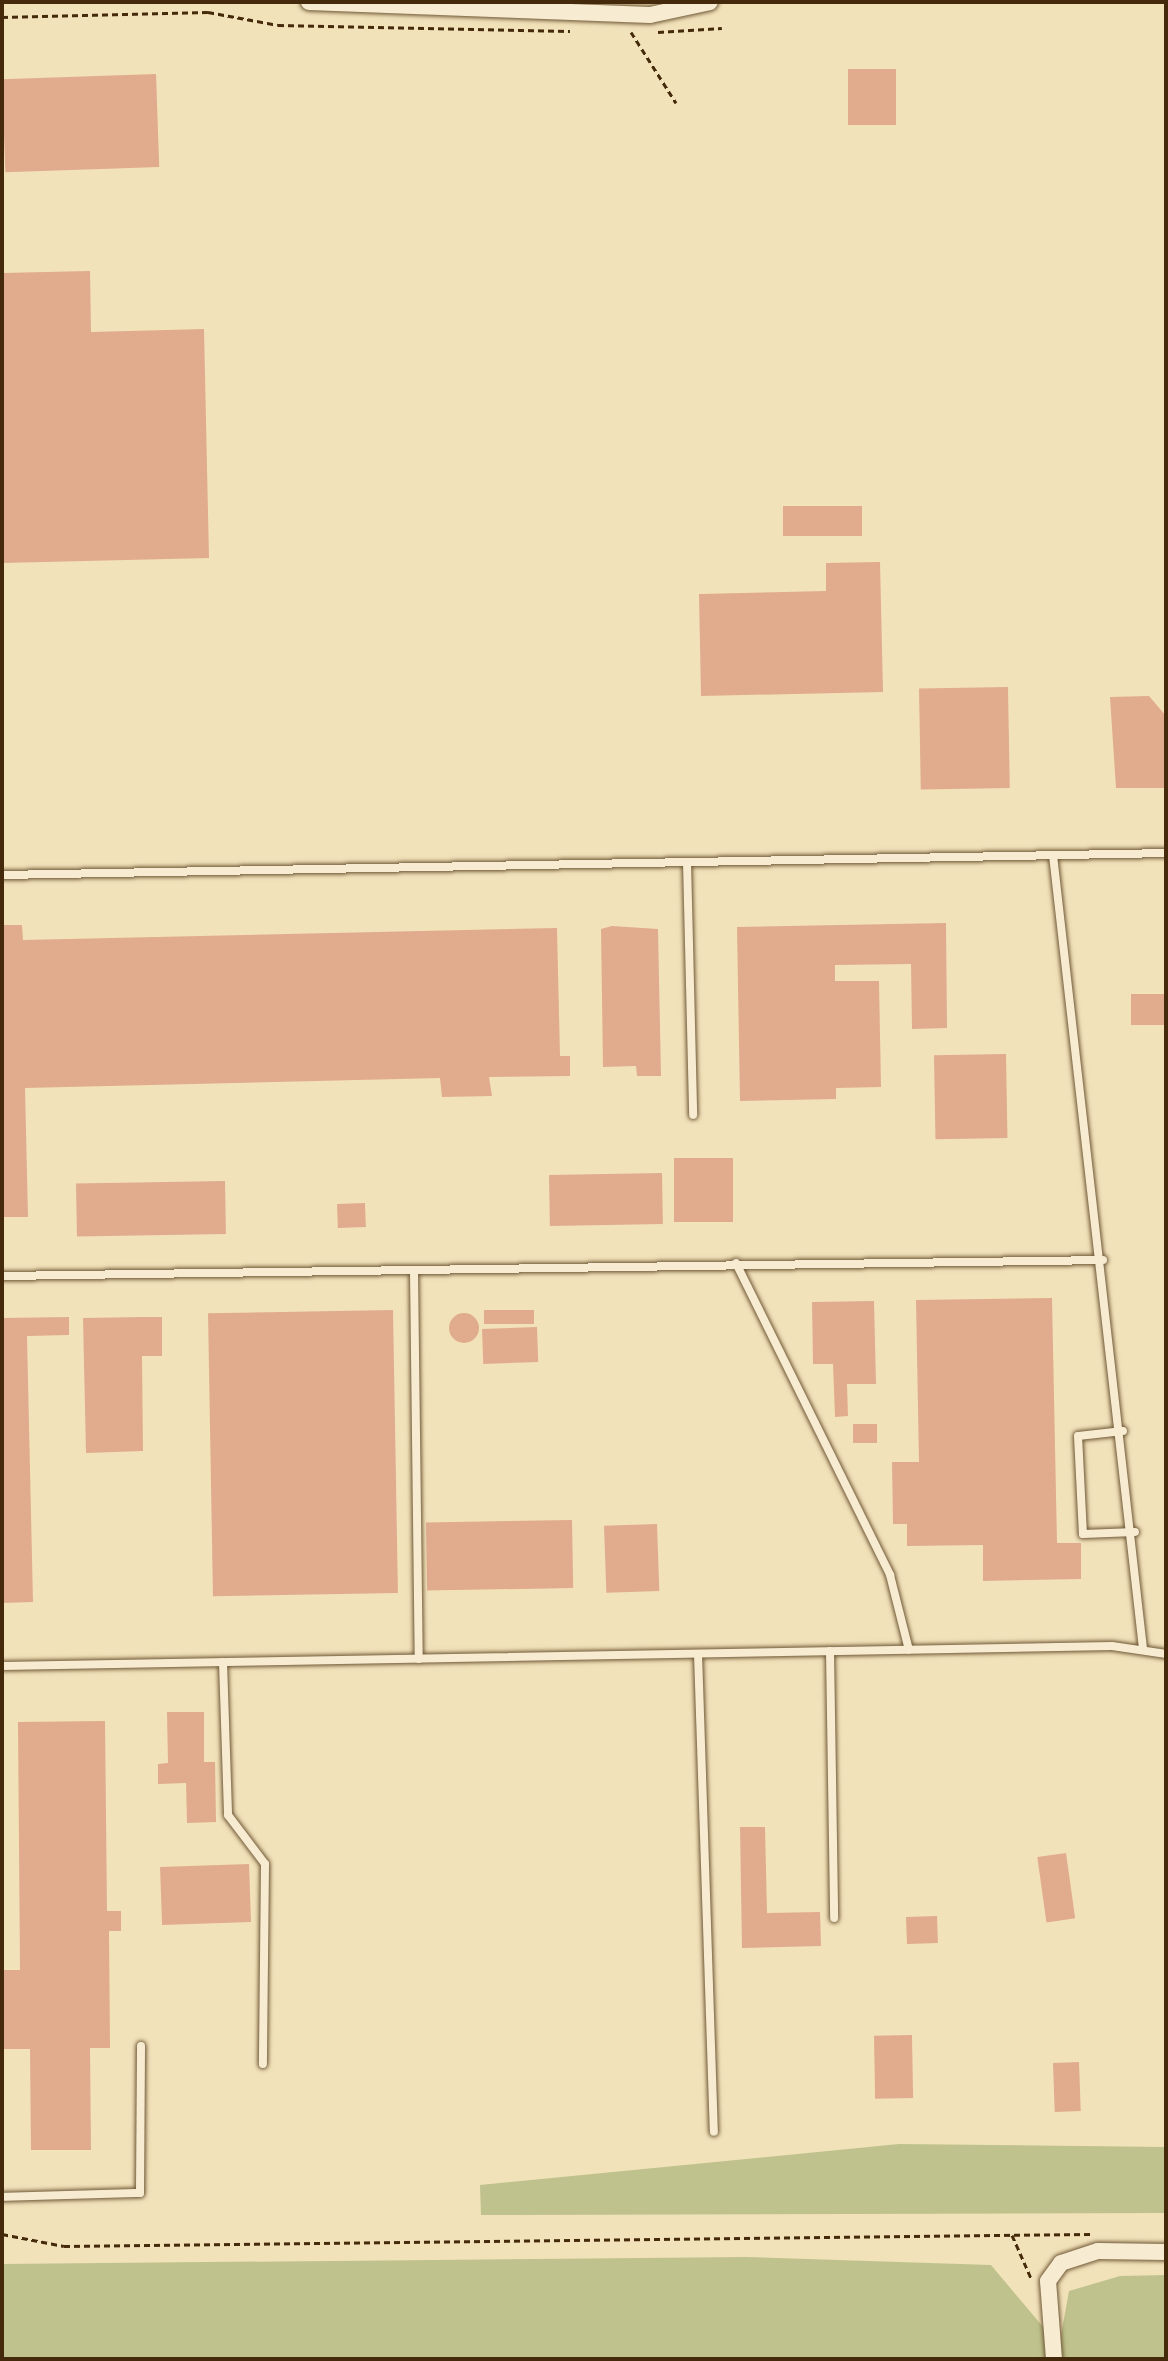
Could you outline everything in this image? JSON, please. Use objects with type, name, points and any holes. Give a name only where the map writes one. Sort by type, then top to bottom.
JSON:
[{"type":"street","points":[[309,2],[650,15],[710,2]]},
{"type":"street","points":[[1054,2359],[1047,2308],[1048,2281],[1076,2254],[1166,2252]]},
{"type":"lane","points":[[2,875],[1166,853]]},
{"type":"lane","points":[[1053,855],[1067,1021],[1103,1260],[1135,1532],[1143,1649]]},
{"type":"lane","points":[[687,862],[693,1115]]},
{"type":"lane","points":[[2,1276],[1103,1260]]},
{"type":"lane","points":[[736,1263],[890,1575],[909,1650]]},
{"type":"lane","points":[[414,1271],[419,1659]]},
{"type":"lane","points":[[1123,1431],[1078,1436],[1083,1534],[1135,1532]]},
{"type":"lane","points":[[2,1666],[909,1650],[1143,1649],[1166,1654]]},
{"type":"lane","points":[[830,1651],[834,1918]]},
{"type":"lane","points":[[698,1654],[714,2132]]},
{"type":"lane","points":[[223,1662],[228,1815],[265,1864],[263,2064]]},
{"type":"lane","points":[[2,2197],[140,2193],[141,2046]]},
{"type":"path","points":[[2,17],[208,12],[278,25],[585,31]]},
{"type":"path","points":[[615,32],[722,28]]},
{"type":"path","points":[[631,32],[676,103]]},
{"type":"path","points":[[2,2234],[64,2246],[1101,2234]]},
{"type":"path","points":[[1012,2235],[1032,2282]]},
{"type":"green space","points":[[899,2144],[1166,2147],[1166,2213],[481,2215],[480,2185]]},
{"type":"green space","points":[[746,2257],[991,2265],[1059,2346],[1069,2291],[1120,2276],[1166,2275],[1166,2359],[2,2359],[2,2264]]},
{"type":"building","points":[[848,69],[896,69],[896,125],[848,125]]},
{"type":"building","points":[[156,74],[159,167],[5,172],[2,79]]},
{"type":"building","points":[[90,271],[91,332],[204,329],[209,558],[2,563],[2,273]]},
{"type":"building","points":[[783,506],[862,506],[862,536],[783,536]]},
{"type":"building","points":[[880,562],[883,692],[701,696],[699,594],[826,591],[826,563]]},
{"type":"building","points":[[1008,687],[1010,788],[921,790],[919,689]]},
{"type":"building","points":[[1149,696],[1166,716],[1166,788],[1116,788],[1110,697]]},
{"type":"building","points":[[946,923],[947,1028],[912,1029],[911,964],[835,965],[835,981],[879,981],[881,1087],[836,1088],[836,1099],[740,1101],[737,927]]},
{"type":"building","points":[[2,925],[22,925],[23,940],[557,928],[560,1056],[570,1056],[570,1076],[489,1077],[492,1096],[442,1097],[440,1078],[25,1088],[28,1217],[2,1217]]},
{"type":"building","points":[[612,926],[658,929],[661,1076],[637,1076],[636,1066],[603,1067],[601,929]]},
{"type":"building","points":[[1131,994],[1166,994],[1166,1025],[1131,1025]]},
{"type":"building","points":[[1006,1054],[1007,1138],[935,1139],[934,1055]]},
{"type":"building","points":[[674,1158],[733,1158],[733,1222],[674,1222]]},
{"type":"building","points":[[662,1173],[663,1224],[550,1226],[549,1175]]},
{"type":"building","points":[[225,1181],[226,1234],[77,1237],[76,1184]]},
{"type":"building","points":[[365,1203],[366,1227],[338,1228],[337,1204]]},
{"type":"building","points":[[1052,1298],[1057,1543],[1081,1543],[1081,1579],[983,1581],[983,1545],[907,1546],[907,1524],[893,1524],[892,1462],[919,1462],[916,1300]]},
{"type":"building","points":[[874,1301],[876,1384],[847,1384],[848,1416],[835,1417],[833,1364],[813,1364],[812,1302]]},
{"type":"building","points":[[393,1310],[398,1593],[213,1596],[208,1313]]},
{"type":"building","points":[[484,1310],[534,1310],[534,1324],[484,1324]]},
{"type":"building","points":[[464,1313],[475,1317],[479,1328],[475,1339],[464,1343],[453,1339],[449,1328],[453,1317]]},
{"type":"building","points":[[69,1317],[69,1335],[27,1336],[33,1602],[2,1603],[2,1318]]},
{"type":"building","points":[[162,1317],[162,1356],[142,1356],[143,1451],[86,1453],[83,1318]]},
{"type":"building","points":[[537,1327],[538,1362],[483,1364],[482,1329]]},
{"type":"building","points":[[853,1424],[877,1424],[877,1443],[853,1443]]},
{"type":"building","points":[[572,1520],[573,1588],[427,1591],[426,1523]]},
{"type":"building","points":[[657,1524],[659,1591],[606,1593],[604,1526]]},
{"type":"building","points":[[167,1712],[204,1712],[204,1762],[215,1762],[216,1822],[187,1823],[186,1783],[158,1784],[158,1764],[168,1763]]},
{"type":"building","points":[[105,1721],[107,1911],[121,1911],[121,1931],[109,1931],[110,2048],[90,2048],[91,2150],[31,2150],[30,2049],[2,2049],[2,1970],[20,1970],[18,1722]]},
{"type":"building","points":[[740,1827],[765,1827],[767,1913],[820,1912],[821,1946],[742,1948]]},
{"type":"building","points":[[1066,1853],[1075,1918],[1046,1922],[1037,1857]]},
{"type":"building","points":[[249,1864],[251,1922],[162,1925],[160,1867]]},
{"type":"building","points":[[937,1916],[938,1943],[907,1944],[906,1917]]},
{"type":"building","points":[[912,2035],[913,2098],[875,2099],[874,2036]]},
{"type":"building","points":[[1079,2062],[1081,2111],[1055,2112],[1053,2063]]}]
